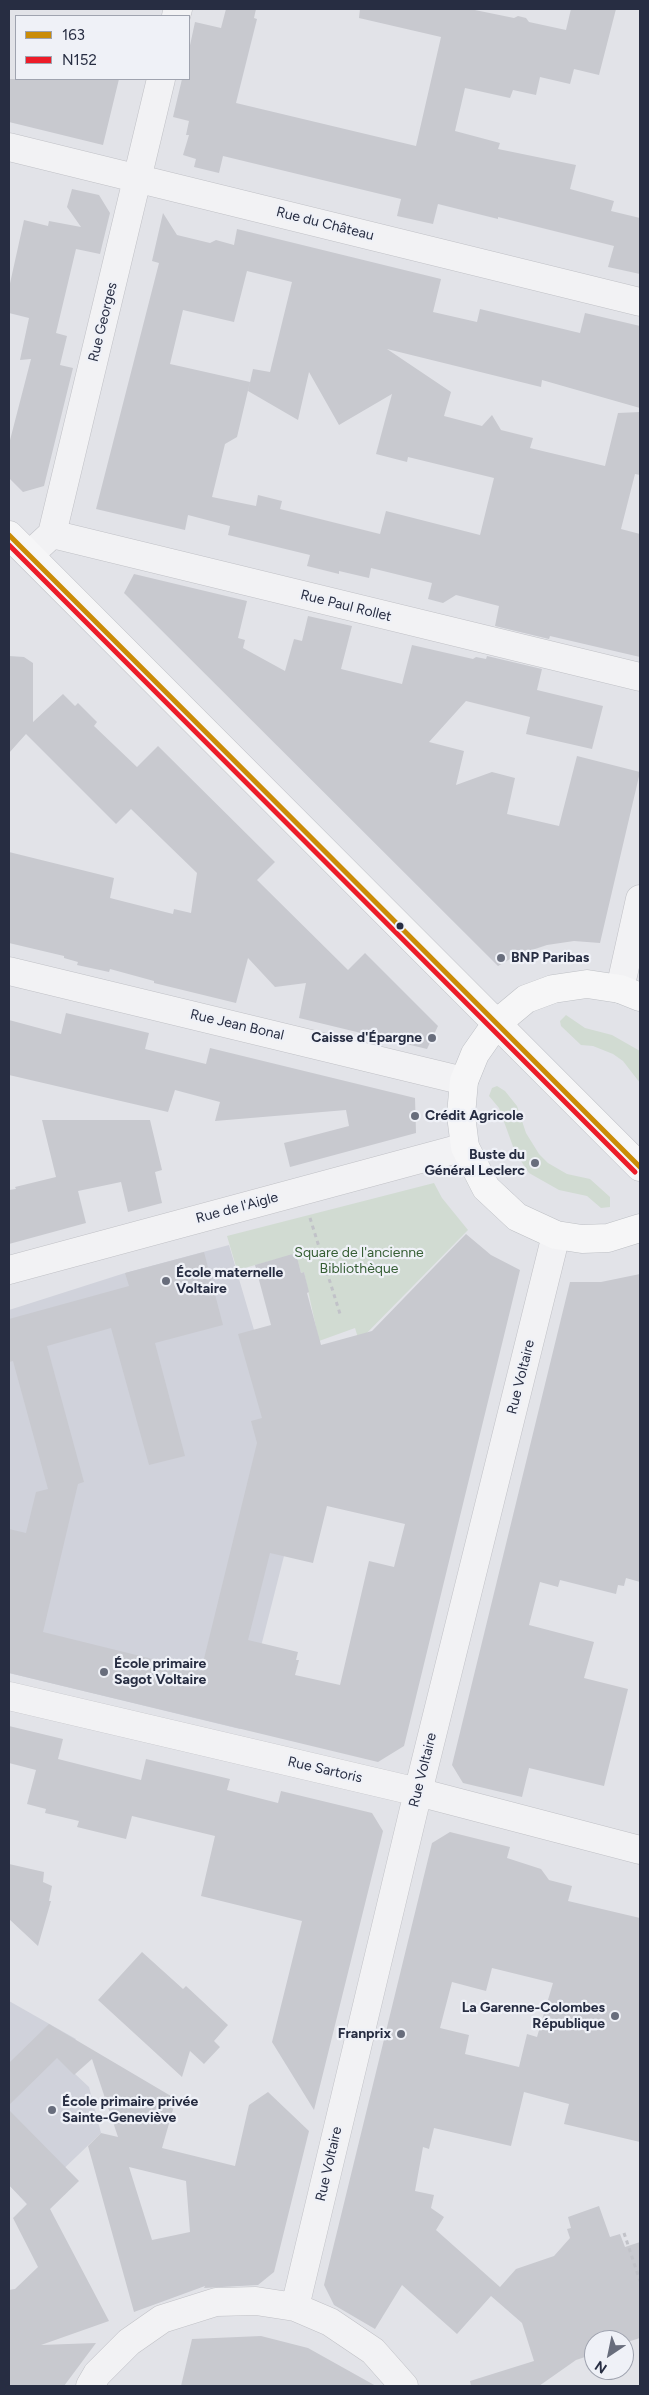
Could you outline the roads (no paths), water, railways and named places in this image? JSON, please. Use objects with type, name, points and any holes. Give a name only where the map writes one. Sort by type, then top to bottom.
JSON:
[{"type":"main road","points":[[9,536],[640,1167]]},
{"type":"main road","points":[[630,993],[587,984],[553,990],[526,1000],[496,1024],[474,1054],[464,1081],[461,1115],[466,1147],[486,1188],[517,1217],[556,1235],[582,1239],[608,1238],[640,1228]]},
{"type":"street","name":"Rue Georges","points":[[52,534],[161,80]]},
{"type":"street","name":"Rue du Château","points":[[9,148],[640,302]]},
{"type":"street","points":[[29,556],[52,534]]},
{"type":"street","name":"Rue Paul Rollet","points":[[52,534],[640,677]]},
{"type":"street","points":[[630,993],[640,899]]},
{"type":"street","name":"Rue Jean Bonal","points":[[9,971],[464,1081]]},
{"type":"street","name":"Rue de l'Aigle","points":[[9,1270],[466,1147]]},
{"type":"street","name":"Rue Voltaire","points":[[295,2307],[418,1792],[556,1235]]},
{"type":"street","name":"Rue Sartoris","points":[[9,1696],[418,1792],[640,1850]]},
{"type":"street","points":[[90,2386],[97,2374],[129,2342],[162,2319],[216,2302],[256,2301],[295,2307],[330,2322],[373,2350],[404,2386]]},
{"type":"place","name":"BNP Paribas","points":[[501,958]]},
{"type":"place","name":"Caisse d'Épargne","points":[[432,1038]]},
{"type":"place","name":"Crédit Agricole","points":[[415,1116]]},
{"type":"place","name":"Buste du Général Leclerc","points":[[535,1163]]},
{"type":"place","name":"École maternelle Voltaire","points":[[166,1281]]},
{"type":"place","name":"École primaire Sagot Voltaire","points":[[104,1672]]},
{"type":"place","name":"La Garenne-Colombes République","points":[[615,2016]]},
{"type":"place","name":"Franprix","points":[[401,2034]]},
{"type":"place","name":"École primaire privée Sainte-Geneviève","points":[[52,2110]]},
{"type":"park label","name":"Square de l'ancienne Bibliothèque","points":[[359,1262]]}]
